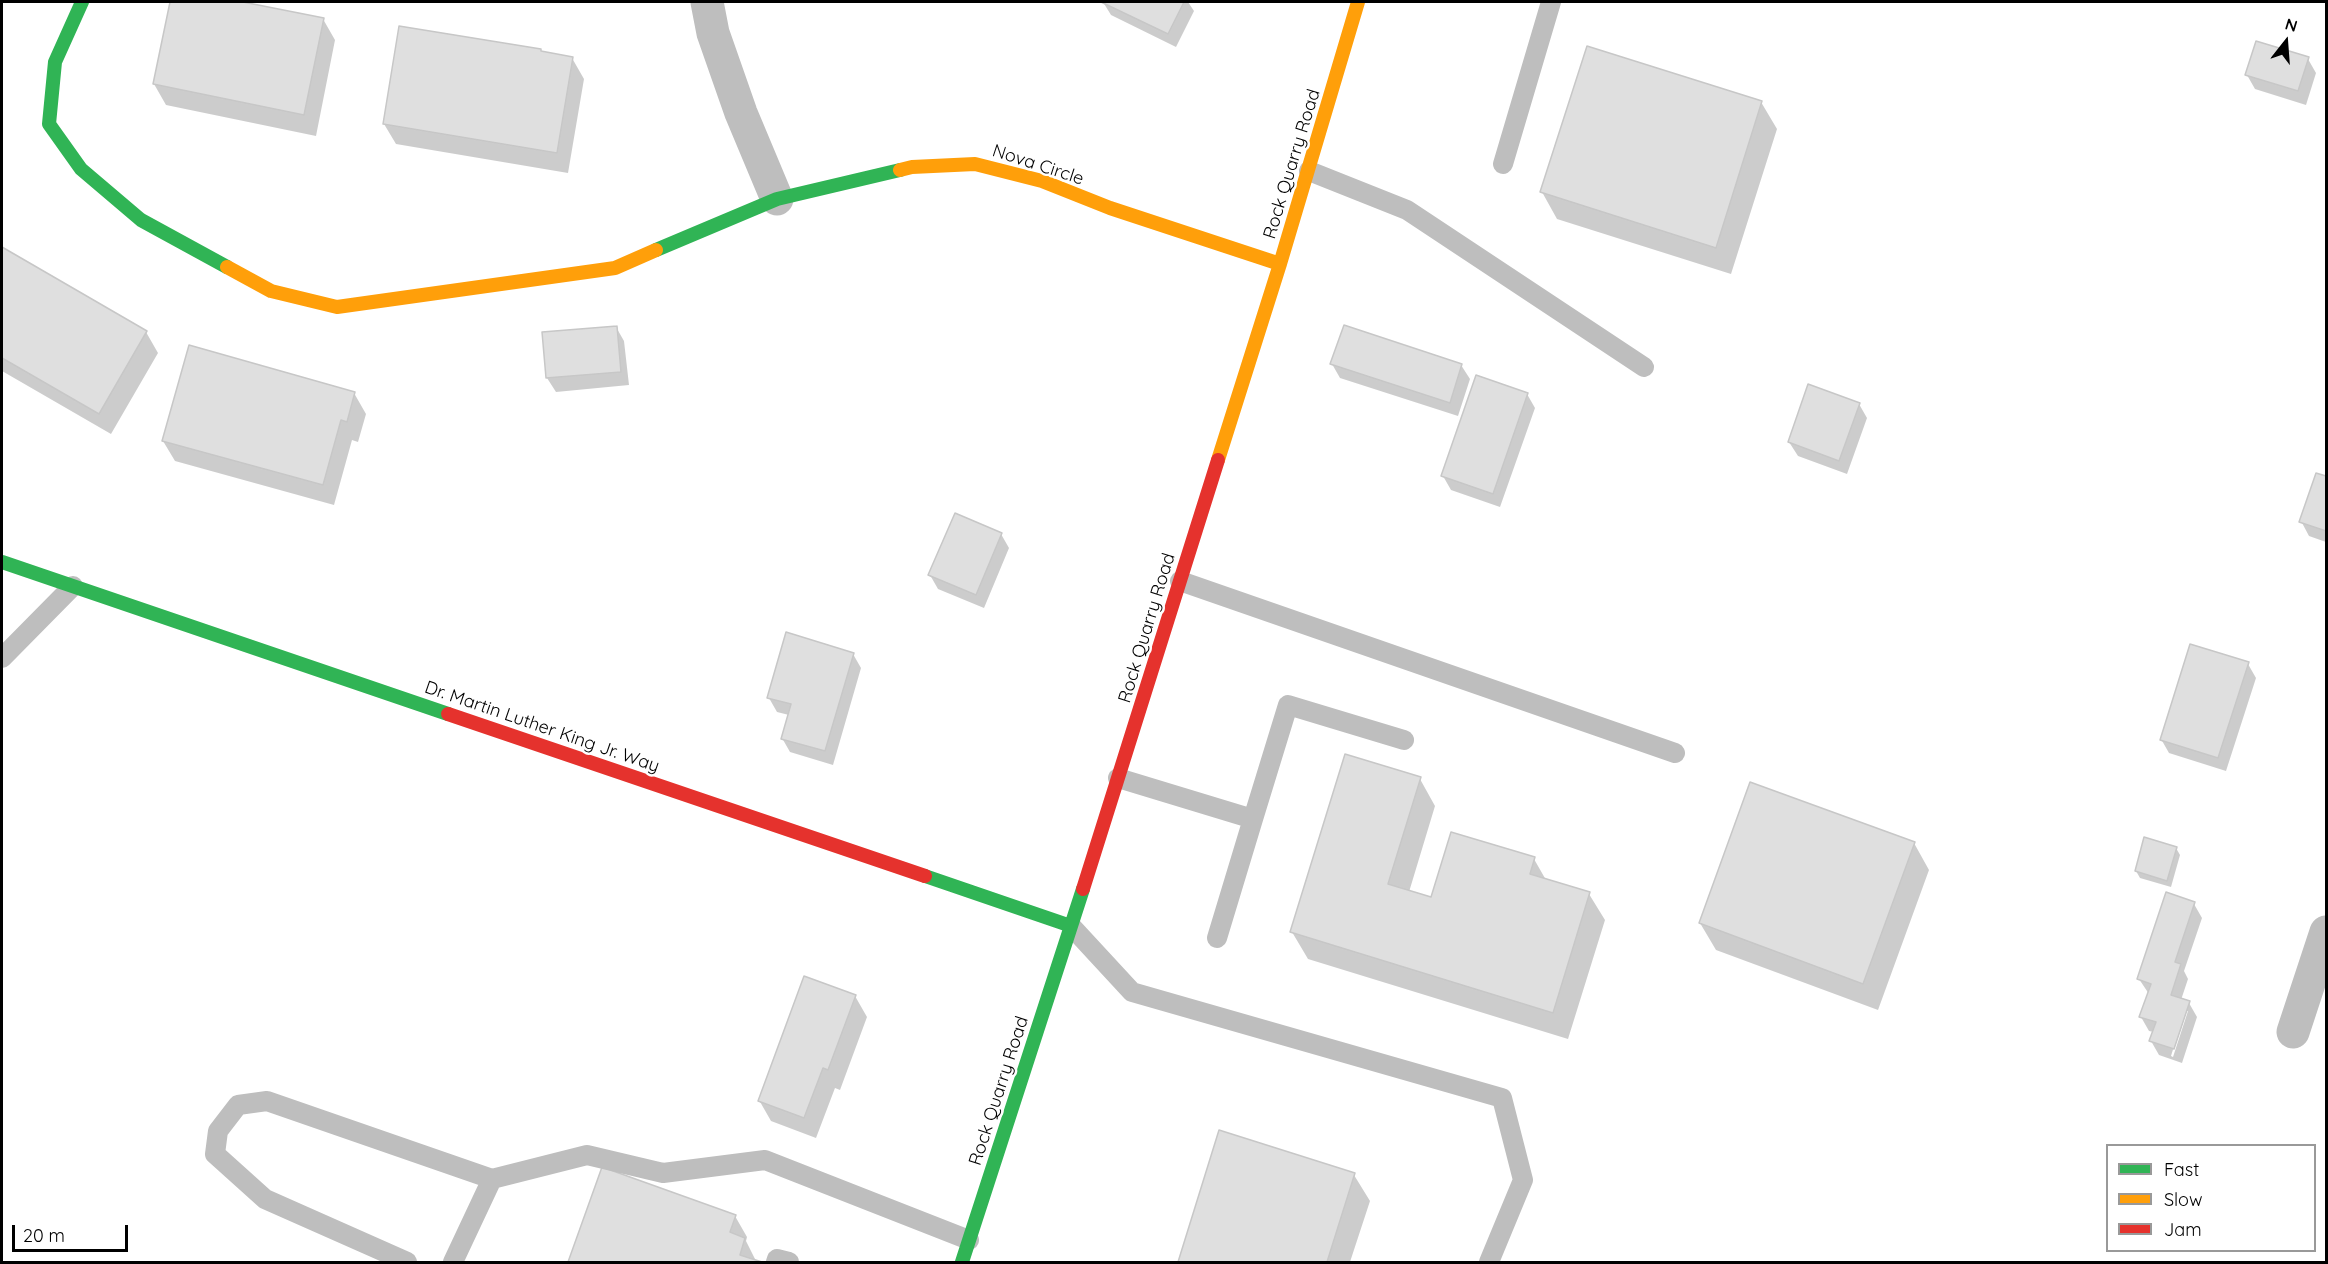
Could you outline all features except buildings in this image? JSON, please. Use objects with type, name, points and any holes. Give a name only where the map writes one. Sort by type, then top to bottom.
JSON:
[{"type":"street","name":"Nova Circle","points":[[82,2],[55,62],[49,124],[81,169],[141,220],[271,291],[337,308],[615,268],[777,199],[912,167],[975,164],[1042,182],[1110,208],[1280,264]]},
{"type":"street","points":[[707,2],[713,33],[741,113],[777,199]]},
{"type":"street","name":"Rock Quarry Road","points":[[962,1263],[1071,927],[1280,264],[1358,2]]},
{"type":"street","name":"Dr. Martin Luther King Jr. Way","points":[[2,562],[1071,927]]},
{"type":"street","points":[[2293,1032],[2326,932]]},
{"type":"lane","points":[[1503,164],[1551,2]]},
{"type":"lane","points":[[1309,171],[1407,210],[1644,367]]},
{"type":"lane","points":[[1180,581],[1675,753]]},
{"type":"lane","points":[[2,657],[73,586]]},
{"type":"lane","points":[[1217,938],[1288,705],[1404,740]]},
{"type":"lane","points":[[1118,778],[1253,819]]},
{"type":"lane","points":[[1071,927],[1132,992],[1502,1098],[1523,1180],[1489,1263]]},
{"type":"lane","points":[[407,1263],[266,1199],[214,1154],[218,1131],[238,1105],[267,1101],[492,1179],[587,1155],[663,1173],[765,1160],[969,1240]]},
{"type":"lane","points":[[453,1263],[492,1179]]},
{"type":"lane","points":[[776,1263],[777,1259],[789,1263]]},
{"type":"traffic: fast","points":[[82,2],[55,62],[49,124],[81,169],[141,220],[227,267]]},
{"type":"traffic: fast","points":[[656,250],[777,199],[900,170]]},
{"type":"traffic: fast","points":[[2,562],[448,714]]},
{"type":"traffic: fast","points":[[925,876],[1071,926]]},
{"type":"traffic: fast","points":[[962,1262],[1083,889]]},
{"type":"traffic: slow","points":[[1218,460],[1280,264],[1358,2]]},
{"type":"traffic: slow","points":[[900,170],[912,167],[975,164],[1042,181],[1110,208],[1280,264]]},
{"type":"traffic: slow","points":[[227,267],[271,291],[337,307],[615,268],[656,250]]},
{"type":"traffic: jam","points":[[1083,889],[1218,460]]},
{"type":"traffic: jam","points":[[448,714],[925,876]]}]
